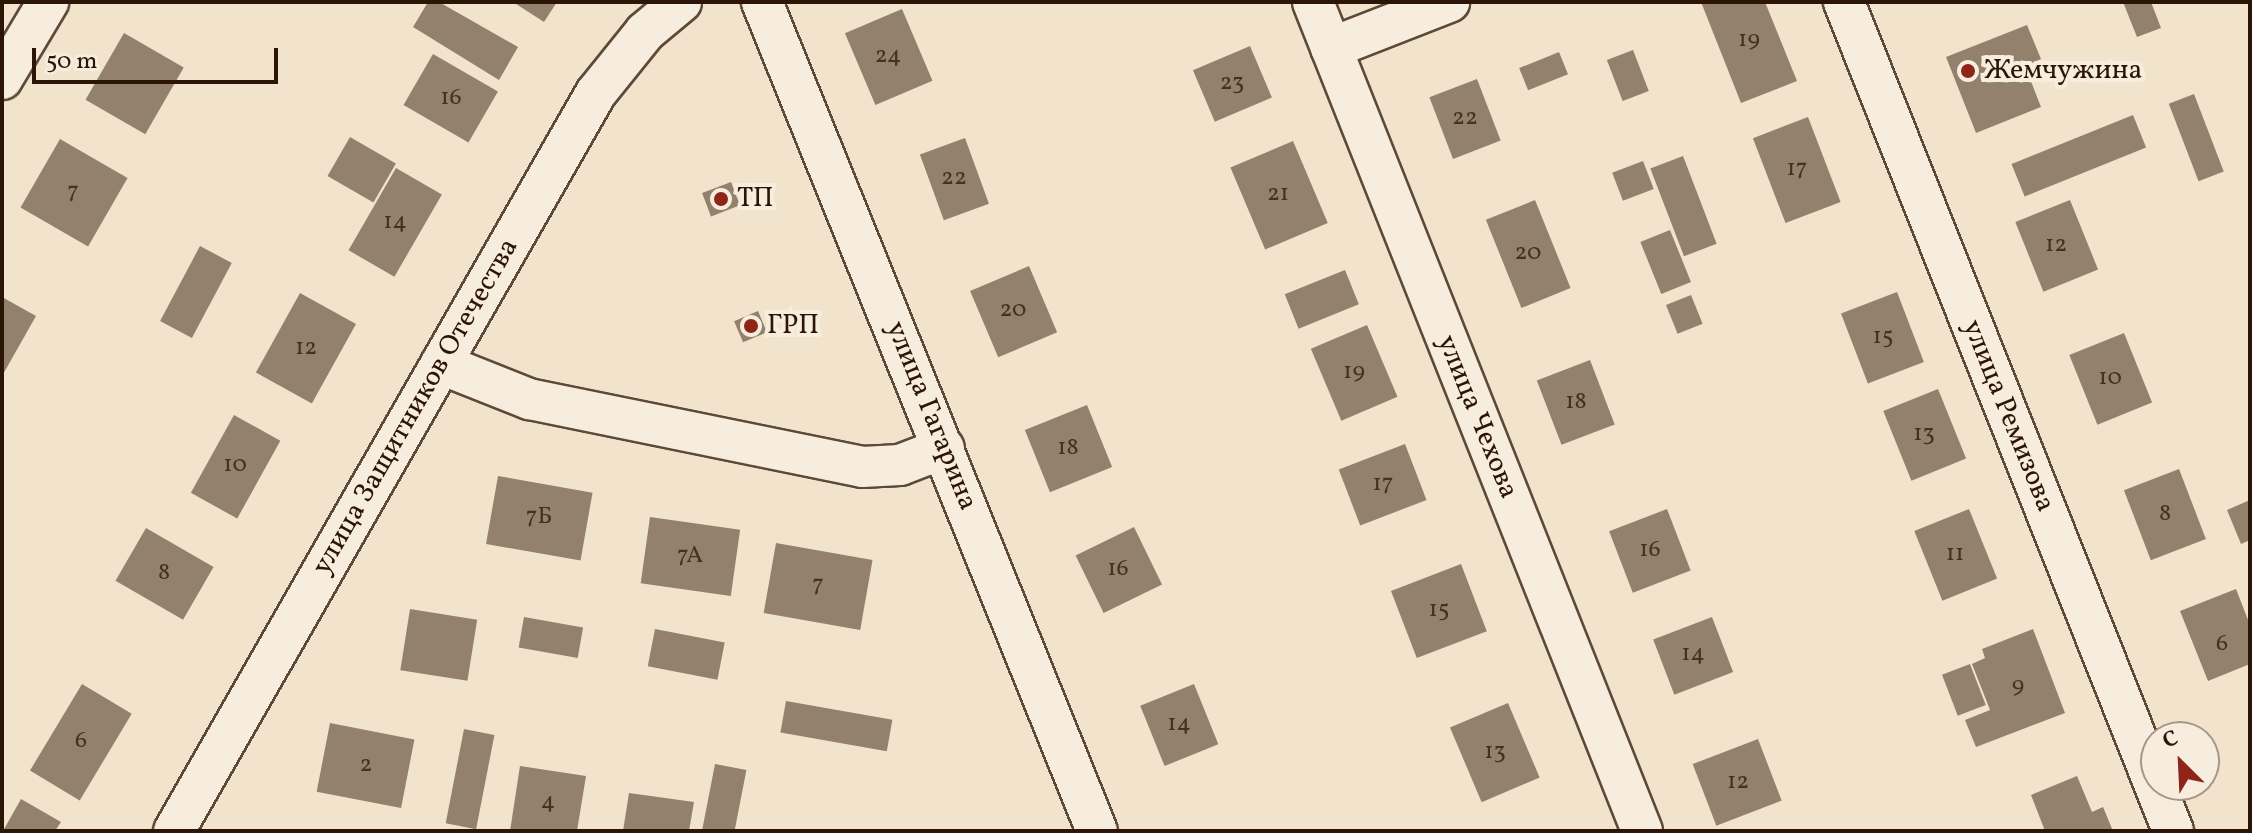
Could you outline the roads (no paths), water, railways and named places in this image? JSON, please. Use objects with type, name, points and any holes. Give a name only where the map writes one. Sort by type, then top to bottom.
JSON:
[{"type":"street","points":[[2,79],[48,2]]},
{"type":"street","name":"улица Защитников Отечества","points":[[182,828],[596,93],[645,32],[681,2]]},
{"type":"street","name":"улица Гагарина","points":[[762,2],[1097,831]]},
{"type":"street","name":"улица Чехова","points":[[1313,2],[1642,831]]},
{"type":"street","points":[[1331,48],[1449,2]]},
{"type":"street","name":"улица Ремизова","points":[[1844,2],[2173,831]]},
{"type":"street","points":[[441,364],[529,399],[862,467],[900,465],[944,448]]},
{"type":"place","name":"Жемчужина","points":[[1968,71]]},
{"type":"place","name":"ТП","points":[[721,199]]},
{"type":"place","name":"ГРП","points":[[751,326]]}]
